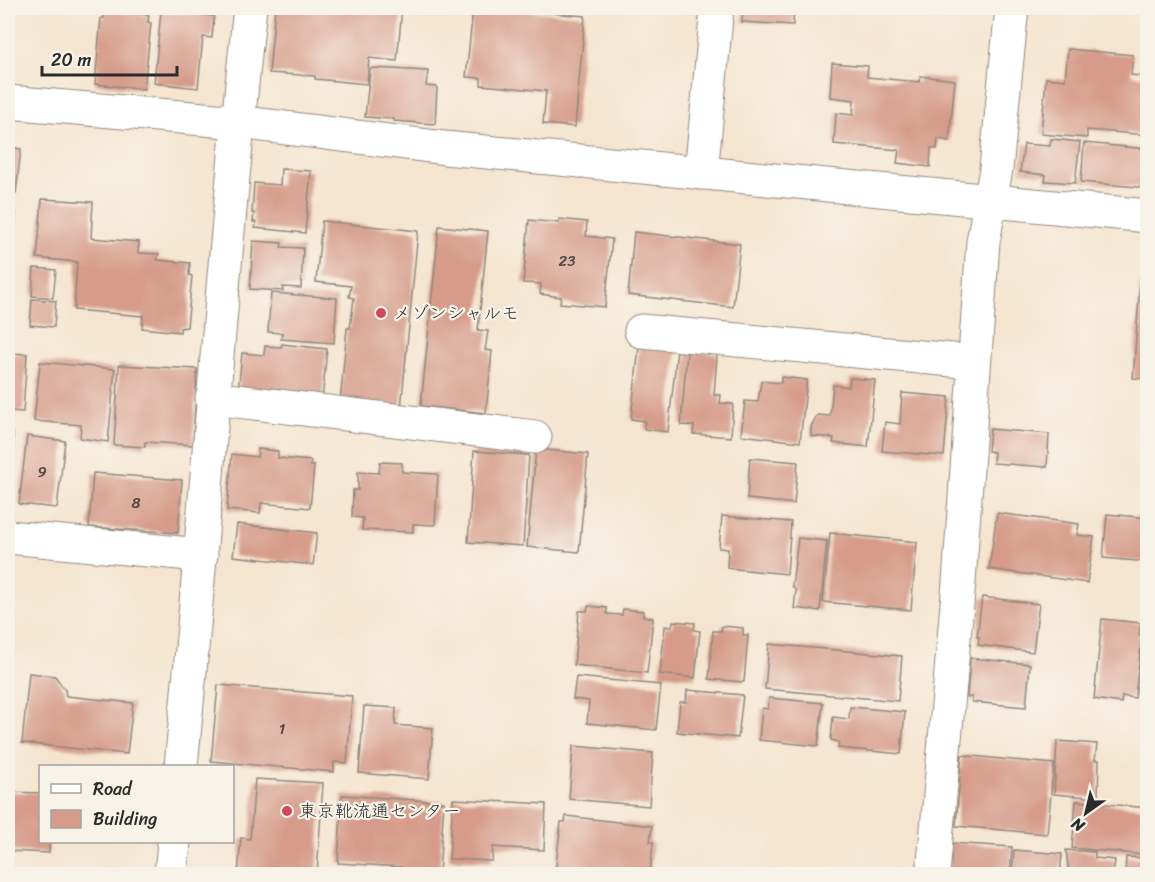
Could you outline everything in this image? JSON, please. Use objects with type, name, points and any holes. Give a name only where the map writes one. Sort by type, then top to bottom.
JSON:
[{"type":"street","points":[[181,765],[201,555],[212,398],[250,8]]},
{"type":"street","points":[[701,173],[717,8]]},
{"type":"street","points":[[933,874],[959,582],[983,242],[996,170],[1012,8]]},
{"type":"street","points":[[8,102],[238,122],[445,148],[1148,216]]},
{"type":"street","points":[[641,331],[974,362]]},
{"type":"street","points":[[212,398],[535,437]]},
{"type":"street","points":[[8,537],[201,555]]},
{"type":"street","points":[[171,874],[174,843]]},
{"type":"building","points":[[275,8],[402,8],[397,61],[369,58],[367,84],[315,79],[315,76],[269,73]]},
{"type":"building","points":[[473,8],[585,16],[575,127],[543,124],[546,91],[481,85],[481,78],[466,77]]},
{"type":"building","points":[[743,8],[794,8],[793,25],[742,22]]},
{"type":"building","points":[[105,11],[149,15],[148,22],[151,23],[144,89],[95,84],[101,18],[104,18]]},
{"type":"building","points":[[161,11],[214,16],[212,38],[203,37],[198,88],[154,83]]},
{"type":"building","points":[[1068,49],[1133,55],[1131,75],[1148,77],[1148,135],[1087,130],[1087,138],[1041,134],[1046,78],[1065,80]]},
{"type":"building","points":[[832,63],[868,66],[867,77],[919,82],[920,76],[955,80],[949,141],[938,139],[937,149],[931,148],[930,167],[897,163],[899,150],[834,144],[836,113],[853,115],[854,100],[830,97]]},
{"type":"building","points":[[370,69],[428,71],[426,86],[437,87],[435,124],[365,117]]},
{"type":"building","points":[[1051,139],[1080,142],[1075,183],[1045,181],[1046,175],[1020,172],[1024,144],[1050,146]]},
{"type":"building","points":[[1084,143],[1148,149],[1148,188],[1081,182]]},
{"type":"building","points":[[8,147],[21,149],[16,193],[8,192]]},
{"type":"building","points":[[281,169],[311,171],[305,233],[255,228],[256,222],[253,222],[254,213],[252,213],[254,183],[280,185]]},
{"type":"building","points":[[42,199],[93,202],[91,238],[139,242],[138,253],[159,254],[157,260],[190,263],[189,275],[192,276],[187,327],[180,328],[180,332],[142,328],[143,316],[74,310],[77,262],[37,258]]},
{"type":"building","points":[[8,212],[16,213],[11,259],[8,259]]},
{"type":"building","points":[[559,219],[587,222],[586,236],[612,239],[605,307],[560,303],[561,297],[540,294],[541,284],[523,283],[529,220],[559,223]]},
{"type":"building","name":"メゾンシャルモ","points":[[322,221],[418,231],[401,409],[340,403],[347,328],[350,328],[354,298],[349,297],[351,286],[316,282]]},
{"type":"building","points":[[439,226],[488,231],[478,330],[488,331],[485,350],[492,351],[486,413],[421,406]]},
{"type":"building","points":[[634,232],[740,244],[733,307],[628,295]]},
{"type":"building","points":[[253,241],[282,243],[281,247],[303,248],[301,288],[283,287],[283,291],[250,289]]},
{"type":"building","points":[[34,268],[56,270],[53,298],[32,296]]},
{"type":"building","points":[[1140,283],[1148,284],[1148,379],[1133,378]]},
{"type":"building","points":[[271,293],[337,298],[334,343],[281,339],[282,333],[268,332]]},
{"type":"building","points":[[32,299],[56,301],[54,327],[30,325]]},
{"type":"building","points":[[282,344],[327,349],[322,401],[238,392],[242,353],[264,355],[265,346],[281,347]]},
{"type":"building","points":[[639,346],[677,350],[668,432],[644,429],[645,421],[631,419]]},
{"type":"building","points":[[687,351],[717,354],[714,395],[721,395],[720,403],[733,404],[731,437],[693,434],[694,426],[681,425]]},
{"type":"building","points":[[8,353],[27,354],[23,412],[8,411]]},
{"type":"building","points":[[40,362],[115,369],[108,442],[80,438],[81,425],[34,421]]},
{"type":"building","points":[[119,365],[197,369],[193,445],[145,442],[145,447],[114,445]]},
{"type":"building","points":[[781,377],[807,380],[800,442],[741,435],[745,401],[758,402],[761,381],[781,383]]},
{"type":"building","points":[[850,378],[875,380],[868,447],[833,443],[834,438],[811,436],[811,427],[817,415],[830,416],[833,385],[849,387]]},
{"type":"building","points":[[902,393],[949,397],[944,456],[882,451],[885,422],[900,424]]},
{"type":"building","points":[[990,429],[1049,434],[1047,467],[993,463],[994,452],[988,451]]},
{"type":"building","points":[[8,432],[13,432],[14,454],[8,453]]},
{"type":"building","points":[[27,436],[65,441],[57,508],[19,504]]},
{"type":"building","points":[[258,449],[278,451],[278,458],[311,461],[310,466],[314,466],[310,508],[261,503],[260,513],[227,510],[232,454],[257,457]]},
{"type":"building","points":[[536,449],[588,454],[579,552],[527,547]]},
{"type":"building","points":[[474,451],[529,455],[523,546],[468,542]]},
{"type":"building","points":[[750,458],[798,462],[794,504],[747,499]]},
{"type":"building","points":[[380,462],[402,463],[402,472],[438,474],[435,525],[413,524],[413,532],[362,530],[363,518],[352,517],[353,490],[358,490],[358,472],[379,473]]},
{"type":"building","points":[[93,473],[182,480],[178,533],[89,527]]},
{"type":"building","points":[[997,513],[1079,524],[1077,535],[1094,537],[1087,583],[989,569]]},
{"type":"building","points":[[1107,514],[1148,518],[1148,562],[1103,558]]},
{"type":"building","points":[[722,516],[791,522],[787,574],[727,568],[728,549],[719,548]]},
{"type":"building","points":[[237,524],[317,533],[313,565],[233,556]]},
{"type":"building","points":[[830,533],[917,542],[911,610],[823,602]]},
{"type":"building","points":[[798,538],[827,541],[820,611],[794,608],[796,591],[792,586]]},
{"type":"building","points":[[982,597],[1039,604],[1033,652],[978,645]]},
{"type":"building","points":[[588,606],[607,608],[607,614],[622,615],[623,609],[643,611],[643,616],[653,618],[647,673],[574,665],[579,611],[587,611]]},
{"type":"building","points":[[1102,619],[1141,623],[1139,635],[1142,636],[1135,698],[1122,696],[1121,703],[1094,699]]},
{"type":"building","points":[[1145,619],[1148,619],[1148,674],[1140,673]]},
{"type":"building","points":[[673,621],[695,623],[694,630],[700,631],[695,678],[660,674],[665,626],[672,627]]},
{"type":"building","points":[[722,626],[743,628],[743,635],[748,635],[744,682],[709,679],[713,631],[721,631]]},
{"type":"building","points":[[769,644],[902,656],[898,701],[765,689]]},
{"type":"building","points":[[970,658],[1030,664],[1026,707],[972,702],[972,697],[967,697]]},
{"type":"building","points":[[29,673],[55,676],[65,690],[66,696],[133,703],[127,754],[22,743]]},
{"type":"building","points":[[576,677],[661,685],[656,730],[587,723],[589,701],[573,699]]},
{"type":"building","points":[[218,685],[352,696],[347,763],[334,762],[334,772],[211,761]]},
{"type":"building","points":[[687,690],[743,695],[738,738],[677,732],[680,702],[686,702]]},
{"type":"building","points":[[769,698],[823,703],[818,746],[759,740],[762,708],[768,709]]},
{"type":"building","points":[[364,706],[396,708],[395,725],[433,728],[429,779],[359,773]]},
{"type":"building","points":[[850,707],[905,712],[901,754],[838,748],[839,742],[831,740],[833,717],[849,719]]},
{"type":"building","points":[[1057,741],[1097,744],[1095,760],[1099,760],[1098,798],[1054,794]]},
{"type":"building","points":[[573,746],[653,753],[649,806],[569,799]]},
{"type":"building","points":[[962,755],[1054,764],[1047,834],[956,826]]},
{"type":"building","name":"東京靴流通センター","points":[[255,779],[323,783],[317,874],[238,874],[241,838],[250,839]]},
{"type":"building","points":[[8,792],[39,793],[39,843],[49,843],[49,853],[8,851]]},
{"type":"building","points":[[342,795],[444,802],[439,874],[400,874],[401,867],[338,863]]},
{"type":"building","points":[[453,799],[546,804],[544,850],[493,847],[492,861],[449,859]]},
{"type":"building","points":[[1076,801],[1148,808],[1147,855],[1072,848]]},
{"type":"building","points":[[566,816],[652,826],[650,874],[555,874],[561,822],[565,822]]},
{"type":"building","points":[[950,843],[1012,847],[1010,874],[948,874]]},
{"type":"building","points":[[1014,850],[1062,854],[1060,874],[1012,874]]},
{"type":"building","points":[[1066,850],[1095,852],[1095,858],[1115,860],[1113,874],[1069,874]]},
{"type":"building","points":[[1126,857],[1148,858],[1148,874],[1125,874]]},
{"type":"place","name":"メゾンシャルモ","points":[[381,313]]},
{"type":"place","name":"東京靴流通センター","points":[[287,811]]}]
